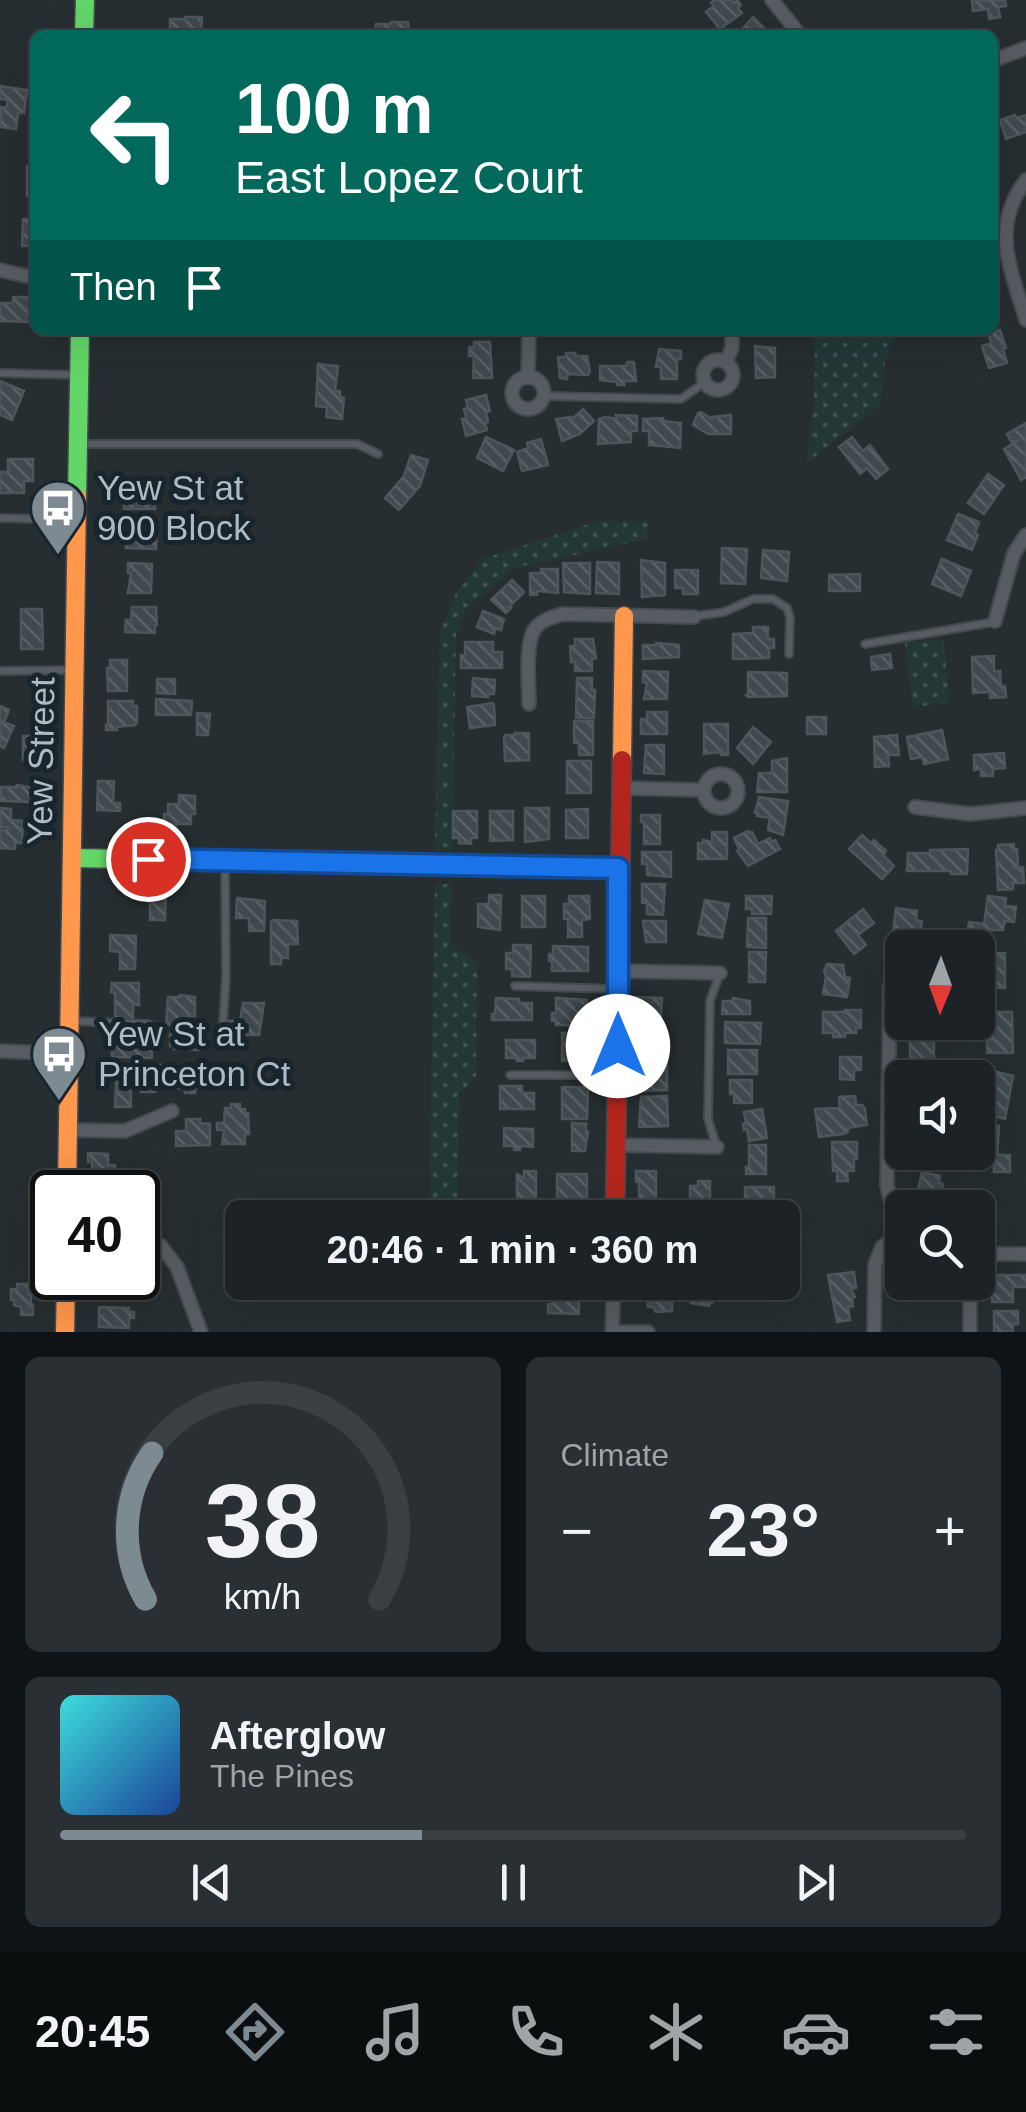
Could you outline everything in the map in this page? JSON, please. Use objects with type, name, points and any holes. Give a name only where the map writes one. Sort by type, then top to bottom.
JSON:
[{"type":"street","points":[[84,0],[84,30]]},
{"type":"street","points":[[772,0],[796,30]]},
{"type":"street","points":[[998,58],[1026,48]]},
{"type":"street","points":[[1026,180],[1014,196],[1005,242],[1026,320]]},
{"type":"street","points":[[0,270],[30,277]]},
{"type":"street","name":"Yew Street","points":[[67,1170],[80,335]]},
{"type":"street","points":[[528,378],[529,335]]},
{"type":"street","points":[[726,361],[732,335]]},
{"type":"street","points":[[726,361],[734,376],[728,386],[717,390],[704,382],[702,374],[708,363],[726,361]]},
{"type":"street","points":[[522,378],[528,378],[540,382],[544,396],[534,408],[522,408],[512,393],[513,387],[522,378]]},
{"type":"street","points":[[995,621],[1014,553],[1026,534]]},
{"type":"street","points":[[529,704],[530,645],[534,630],[546,619],[563,614],[694,617]]},
{"type":"street","points":[[615,1200],[624,616]]},
{"type":"street","points":[[621,788],[703,790]]},
{"type":"street","points":[[915,807],[970,814],[1026,808]]},
{"type":"street","points":[[72,858],[618,868]]},
{"type":"street","points":[[618,980],[720,973]]},
{"type":"street","points":[[887,1190],[889,1040]]},
{"type":"street","points":[[0,1051],[69,1054]]},
{"type":"street","points":[[68,1130],[125,1131],[172,1111]]},
{"type":"street","points":[[617,1145],[717,1147]]},
{"type":"street","points":[[160,1245],[177,1266],[201,1332]]},
{"type":"street","points":[[874,1332],[875,1264],[885,1245]]},
{"type":"street","points":[[995,1254],[1026,1254]]},
{"type":"street","points":[[65,1332],[66,1300]]},
{"type":"street","points":[[612,1332],[613,1300]]},
{"type":"street","points":[[970,1300],[970,1332]]},
{"type":"street","points":[[620,1332],[648,1332]]},
{"type":"lane","points":[[0,373],[79,374]]},
{"type":"lane","points":[[544,396],[681,399],[704,382]]},
{"type":"lane","points":[[78,444],[357,444],[378,454]]},
{"type":"lane","points":[[0,518],[77,526]]},
{"type":"lane","points":[[694,617],[724,612],[753,599],[773,599],[787,608],[790,617],[788,654]]},
{"type":"lane","points":[[866,644],[995,621]]},
{"type":"lane","points":[[0,671],[75,670]]},
{"type":"lane","points":[[218,1032],[226,976],[225,861]]},
{"type":"lane","points":[[717,1147],[708,1120],[710,1001],[720,973]]},
{"type":"lane","points":[[514,986],[618,980]]},
{"type":"lane","points":[[70,1021],[149,1024]]},
{"type":"lane","points":[[510,1074],[618,1075]]},
{"type":"green space","points":[[815,335],[896,335],[885,361],[880,405],[807,463],[814,400]]},
{"type":"green space","points":[[598,521],[648,522],[647,539],[514,568],[466,609],[456,635],[452,851],[435,851],[440,631],[456,593],[482,559]]},
{"type":"green space","points":[[943,639],[950,703],[913,707],[905,643]]},
{"type":"green space","points":[[435,884],[451,884],[450,944],[477,963],[476,1076],[459,1095],[457,1200],[429,1200]]},
{"type":"building","points":[[715,0],[737,0],[742,13],[720,29],[706,12]]},
{"type":"building","points":[[972,0],[1005,0],[1006,6],[998,7],[1000,17],[989,19],[988,9],[973,11]]},
{"type":"building","points":[[202,17],[201,30],[170,30],[170,19]]},
{"type":"building","points":[[753,17],[766,30],[741,30]]},
{"type":"building","points":[[408,22],[409,30],[375,30],[376,24]]},
{"type":"building","points":[[0,86],[27,90],[24,113],[18,113],[16,129],[0,127],[1,107],[6,108],[8,100],[0,99]]},
{"type":"building","points":[[1026,115],[1026,132],[1006,139],[1000,120]]},
{"type":"building","points":[[27,166],[30,166],[30,196]]},
{"type":"building","points":[[23,219],[30,219],[30,246],[22,246]]},
{"type":"building","points":[[13,297],[30,297],[30,322],[0,321],[0,303],[13,303]]},
{"type":"building","points":[[998,330],[1006,348],[1003,349],[1007,363],[989,368],[982,346],[991,343],[989,335],[998,335]]},
{"type":"building","points":[[474,342],[490,342],[492,378],[473,378],[474,356],[469,356],[469,347],[474,347]]},
{"type":"building","points":[[755,346],[775,348],[775,377],[756,378]]},
{"type":"building","points":[[659,349],[681,351],[677,379],[661,379],[661,367],[656,367]]},
{"type":"building","points":[[566,353],[587,356],[588,375],[568,374],[567,379],[560,378],[558,357],[566,357]]},
{"type":"building","points":[[627,362],[634,362],[636,381],[617,385],[600,380],[600,366],[626,366]]},
{"type":"building","points":[[318,364],[338,366],[335,391],[340,391],[344,398],[342,419],[326,417],[327,407],[316,406]]},
{"type":"building","points":[[0,381],[24,391],[12,420],[0,415]]},
{"type":"building","points":[[486,395],[490,411],[486,412],[487,430],[466,436],[462,419],[466,418],[466,400]]},
{"type":"building","points":[[583,409],[594,421],[580,434],[562,441],[556,419],[571,420]]},
{"type":"building","points":[[701,412],[712,419],[731,415],[731,434],[708,434],[693,425]]},
{"type":"building","points":[[616,415],[637,416],[637,431],[631,431],[631,442],[598,444],[599,419],[616,419]]},
{"type":"building","points":[[663,418],[681,423],[680,448],[649,445],[649,431],[643,431],[643,419]]},
{"type":"building","points":[[1026,423],[1026,477],[1021,480],[1004,449],[1019,440],[1012,443],[1007,434]]},
{"type":"building","points":[[486,437],[514,450],[503,471],[477,458]]},
{"type":"building","points":[[852,437],[863,451],[870,445],[888,469],[876,479],[867,468],[860,474],[839,447]]},
{"type":"building","points":[[541,439],[548,465],[522,471],[517,452],[528,448],[527,443]]},
{"type":"building","points":[[411,455],[428,460],[420,486],[399,510],[385,498],[404,476]]},
{"type":"building","points":[[8,459],[33,459],[33,481],[24,481],[24,493],[0,493],[0,472],[8,472]]},
{"type":"building","points":[[988,474],[1004,485],[984,514],[968,503]]},
{"type":"building","points":[[124,483],[137,483],[137,497],[155,497],[155,509],[124,509]]},
{"type":"building","points":[[958,514],[979,522],[972,550],[947,540]]},
{"type":"building","points":[[133,523],[157,524],[156,549],[126,548]]},
{"type":"building","points":[[722,548],[747,549],[745,584],[721,583]]},
{"type":"building","points":[[763,550],[789,552],[787,581],[761,578]]},
{"type":"building","points":[[942,559],[971,571],[961,596],[932,584]]},
{"type":"building","points":[[641,560],[665,563],[665,595],[642,597]]},
{"type":"building","points":[[597,562],[619,563],[619,594],[596,593]]},
{"type":"building","points":[[128,563],[152,564],[151,593],[128,593]]},
{"type":"building","points":[[563,563],[590,563],[590,594],[564,592]]},
{"type":"building","points":[[541,569],[558,569],[558,593],[537,591],[537,595],[530,595],[530,573],[541,573]]},
{"type":"building","points":[[675,570],[698,570],[698,594],[683,594],[683,588],[675,588]]},
{"type":"building","points":[[860,574],[860,591],[829,591],[829,575]]},
{"type":"building","points":[[512,580],[524,592],[506,613],[491,600]]},
{"type":"building","points":[[132,607],[156,607],[155,633],[125,632]]},
{"type":"building","points":[[21,609],[42,609],[43,649],[21,649]]},
{"type":"building","points":[[483,611],[504,619],[501,630],[496,628],[494,634],[477,627]]},
{"type":"building","points":[[753,627],[768,627],[768,639],[774,639],[769,658],[733,659],[733,634],[753,633]]},
{"type":"building","points":[[575,639],[593,639],[596,658],[592,659],[592,671],[575,671],[570,646],[575,646]]},
{"type":"building","points":[[465,642],[493,642],[493,652],[502,652],[502,668],[461,668]]},
{"type":"building","points":[[643,645],[679,645],[679,657],[643,659]]},
{"type":"building","points":[[890,654],[892,668],[872,670],[871,657]]},
{"type":"building","points":[[994,656],[994,671],[1000,671],[1006,697],[990,698],[990,692],[973,693],[972,657]]},
{"type":"building","points":[[110,660],[127,660],[127,691],[108,691]]},
{"type":"building","points":[[643,671],[668,672],[667,699],[644,699],[647,683],[643,682]]},
{"type":"building","points":[[748,672],[787,673],[787,696],[748,697]]},
{"type":"building","points":[[473,678],[495,680],[494,694],[472,696]]},
{"type":"building","points":[[577,678],[592,678],[594,718],[576,718]]},
{"type":"building","points":[[157,679],[175,679],[175,694],[157,693]]},
{"type":"building","points":[[156,699],[192,701],[191,715],[156,715]]},
{"type":"building","points":[[108,701],[133,701],[133,706],[137,706],[137,723],[106,730]]},
{"type":"building","points":[[492,703],[495,725],[470,728],[467,707]]},
{"type":"building","points":[[0,706],[9,710],[4,722],[14,726],[4,748],[0,746]]},
{"type":"building","points":[[647,712],[667,712],[667,734],[641,734],[641,719],[647,719]]},
{"type":"building","points":[[197,713],[210,714],[208,735],[197,735]]},
{"type":"building","points":[[807,717],[826,717],[826,734],[807,734]]},
{"type":"building","points":[[574,721],[593,721],[593,755],[579,755],[579,743],[574,743]]},
{"type":"building","points":[[704,724],[728,724],[728,755],[704,754]]},
{"type":"building","points":[[753,727],[771,742],[753,764],[737,748]]},
{"type":"building","points":[[942,730],[948,759],[924,764],[922,757],[911,759],[907,737]]},
{"type":"building","points":[[529,733],[529,760],[505,761],[505,735]]},
{"type":"building","points":[[897,735],[899,755],[888,755],[889,766],[875,767],[874,737]]},
{"type":"building","points":[[23,736],[42,736],[42,760],[23,760]]},
{"type":"building","points":[[646,745],[664,745],[664,774],[644,773]]},
{"type":"building","points":[[1004,753],[1005,768],[993,769],[993,776],[981,776],[981,769],[974,770],[974,755]]},
{"type":"building","points":[[787,758],[787,792],[757,792],[759,773],[772,773],[772,761]]},
{"type":"building","points":[[567,761],[591,761],[591,793],[567,793]]},
{"type":"building","points":[[98,781],[114,781],[113,803],[120,803],[120,811],[97,810]]},
{"type":"building","points":[[1,787],[33,788],[33,802],[1,801]]},
{"type":"building","points":[[179,795],[195,796],[191,824],[176,824],[176,830],[164,830],[168,804],[179,804]]},
{"type":"building","points":[[759,797],[788,801],[783,835],[768,830],[770,818],[755,813]]},
{"type":"building","points":[[0,808],[11,809],[11,820],[23,821],[22,843],[15,843],[15,849],[0,848],[0,830],[8,827],[0,827]]},
{"type":"building","points":[[525,808],[549,808],[549,839],[525,842]]},
{"type":"building","points":[[588,809],[588,838],[566,838],[566,810]]},
{"type":"building","points":[[453,811],[477,811],[477,838],[471,838],[471,844],[453,838]]},
{"type":"building","points":[[490,811],[513,811],[513,840],[490,841]]},
{"type":"building","points":[[641,815],[660,815],[660,844],[644,844]]},
{"type":"building","points":[[748,831],[758,844],[770,838],[780,849],[748,866],[737,851],[734,838]]},
{"type":"building","points":[[712,832],[727,832],[727,859],[698,859],[698,843],[712,842]]},
{"type":"building","points":[[862,835],[886,851],[883,855],[894,866],[882,879],[849,849]]},
{"type":"building","points":[[1014,844],[1018,866],[1012,868],[1023,867],[1024,883],[998,890],[996,850],[998,845]]},
{"type":"building","points":[[968,849],[967,874],[907,871],[908,853]]},
{"type":"building","points":[[642,852],[671,852],[671,877],[647,875]]},
{"type":"building","points":[[150,884],[166,884],[165,920],[150,920]]},
{"type":"building","points":[[642,884],[665,884],[663,915],[647,914],[647,903],[642,903]]},
{"type":"building","points":[[489,895],[501,895],[500,930],[478,927],[478,904],[489,904]]},
{"type":"building","points":[[522,896],[545,896],[545,927],[522,927]]},
{"type":"building","points":[[569,896],[589,896],[590,919],[582,920],[582,937],[568,937],[564,904],[569,904]]},
{"type":"building","points":[[746,896],[772,896],[771,914],[752,914],[752,909],[746,909]]},
{"type":"building","points":[[988,896],[1006,898],[1005,906],[1016,907],[1014,922],[1005,921],[1003,930],[968,930],[969,922],[984,924]]},
{"type":"building","points":[[237,898],[265,901],[264,931],[249,931],[249,918],[236,918]]},
{"type":"building","points":[[705,900],[729,904],[722,938],[698,934]]},
{"type":"building","points":[[896,908],[917,911],[921,930],[893,930]]},
{"type":"building","points":[[863,909],[874,923],[858,935],[866,945],[854,954],[836,931]]},
{"type":"building","points":[[748,918],[766,918],[766,948],[747,947]]},
{"type":"building","points":[[273,920],[297,921],[298,944],[288,944],[288,958],[281,958],[281,964],[271,964]]},
{"type":"building","points":[[643,921],[666,921],[666,942],[646,942]]},
{"type":"building","points":[[110,935],[136,936],[135,969],[120,969],[120,952],[110,951]]},
{"type":"building","points":[[513,945],[531,945],[530,977],[512,976],[512,969],[506,969],[506,953],[513,953]]},
{"type":"building","points":[[553,946],[588,947],[588,971],[552,971],[549,954],[553,954]]},
{"type":"building","points":[[749,952],[766,952],[765,982],[749,982]]},
{"type":"building","points":[[995,953],[1005,953],[1005,988],[995,987]]},
{"type":"building","points":[[827,964],[843,965],[845,977],[850,978],[847,997],[823,994]]},
{"type":"building","points":[[112,983],[139,983],[139,1005],[133,1004],[133,1021],[115,1021]]},
{"type":"building","points":[[168,997],[195,997],[195,1016],[188,1016],[188,1022],[181,1025],[166,1025]]},
{"type":"building","points":[[636,997],[662,998],[661,1016],[642,1016],[642,1010],[636,1009]]},
{"type":"building","points":[[496,998],[532,1003],[532,1020],[492,1020]]},
{"type":"building","points":[[556,998],[587,1000],[584,1026],[556,1025],[552,1021]]},
{"type":"building","points":[[723,1001],[750,1001],[750,1014],[722,1014]]},
{"type":"building","points":[[243,1003],[264,1003],[259,1035],[227,1035],[228,1021],[240,1021]]},
{"type":"building","points":[[861,1010],[861,1028],[856,1028],[856,1033],[845,1033],[845,1037],[823,1033],[823,1012]]},
{"type":"building","points":[[995,1012],[1012,1012],[1013,1053],[987,1053],[987,1040],[995,1040]]},
{"type":"building","points":[[725,1022],[761,1023],[760,1044],[725,1043]]},
{"type":"building","points":[[658,1024],[658,1054],[641,1055],[641,1025]]},
{"type":"building","points":[[129,1028],[137,1028],[141,1037],[147,1037],[152,1058],[112,1057],[112,1043],[129,1043]]},
{"type":"building","points":[[205,1032],[205,1047],[174,1049],[170,1046],[170,1034]]},
{"type":"building","points":[[562,1033],[589,1034],[588,1064],[562,1061]]},
{"type":"building","points":[[506,1040],[535,1040],[535,1058],[506,1058]]},
{"type":"building","points":[[910,1040],[934,1040],[934,1060],[910,1057]]},
{"type":"building","points":[[728,1050],[757,1050],[757,1074],[728,1074]]},
{"type":"building","points":[[840,1057],[861,1057],[861,1070],[854,1070],[854,1080],[840,1079]]},
{"type":"building","points":[[667,1059],[667,1090],[641,1091],[645,1074],[641,1074],[641,1060]]},
{"type":"building","points":[[117,1063],[130,1063],[131,1107],[115,1107]]},
{"type":"building","points":[[145,1065],[169,1065],[169,1083],[155,1086],[155,1092],[141,1092]]},
{"type":"building","points":[[175,1071],[205,1071],[205,1088],[185,1093],[175,1087]]},
{"type":"building","points":[[997,1072],[1013,1076],[1005,1119],[995,1116]]},
{"type":"building","points":[[730,1080],[752,1080],[752,1103],[734,1103]]},
{"type":"building","points":[[500,1086],[522,1086],[522,1093],[534,1093],[534,1109],[500,1109]]},
{"type":"building","points":[[562,1087],[588,1087],[587,1119],[562,1119]]},
{"type":"building","points":[[667,1096],[668,1126],[639,1127],[641,1097]]},
{"type":"building","points":[[855,1096],[856,1105],[865,1108],[867,1125],[819,1137],[815,1109],[840,1108],[839,1097]]},
{"type":"building","points":[[231,1104],[240,1104],[240,1109],[248,1113],[249,1134],[245,1134],[245,1144],[222,1144],[224,1130],[217,1130],[217,1123],[224,1123],[225,1108],[231,1108]]},
{"type":"building","points":[[762,1109],[767,1138],[749,1141],[747,1129],[744,1130],[744,1112]]},
{"type":"building","points":[[186,1119],[210,1124],[210,1145],[176,1146],[176,1131],[186,1131]]},
{"type":"building","points":[[572,1123],[586,1124],[585,1151],[572,1151]]},
{"type":"building","points":[[995,1126],[999,1126],[997,1155],[1010,1155],[1010,1172],[994,1172]]},
{"type":"building","points":[[504,1128],[533,1129],[533,1147],[520,1146],[520,1150],[514,1150],[514,1146],[504,1146]]},
{"type":"building","points":[[832,1142],[857,1142],[857,1159],[854,1171],[847,1171],[848,1181],[837,1181]]},
{"type":"building","points":[[749,1145],[766,1145],[766,1174],[746,1174]]},
{"type":"building","points":[[88,1153],[108,1154],[108,1165],[115,1165],[115,1170],[92,1170],[92,1162],[88,1162]]},
{"type":"building","points":[[524,1171],[536,1171],[536,1198],[517,1198],[517,1174],[524,1178]]},
{"type":"building","points":[[636,1171],[656,1171],[656,1200],[639,1200]]},
{"type":"building","points":[[922,1172],[940,1176],[942,1190],[918,1190]]},
{"type":"building","points":[[557,1174],[587,1174],[587,1199],[557,1199]]},
{"type":"building","points":[[698,1181],[710,1181],[710,1200],[690,1200],[690,1186],[698,1186]]},
{"type":"building","points":[[745,1187],[774,1187],[774,1200],[745,1200]]},
{"type":"building","points":[[854,1272],[856,1288],[851,1289],[855,1297],[853,1306],[848,1307],[850,1320],[837,1322],[828,1275]]},
{"type":"building","points":[[995,1275],[1026,1275],[1026,1287],[1013,1287],[1013,1302],[992,1302]]},
{"type":"building","points":[[17,1284],[28,1284],[33,1315],[21,1315],[21,1307],[14,1305],[11,1289],[17,1289]]},
{"type":"building","points":[[553,1300],[579,1300],[579,1314],[548,1313],[548,1304],[553,1304]]},
{"type":"building","points":[[648,1300],[672,1300],[672,1311],[656,1312],[648,1307]]},
{"type":"building","points":[[691,1300],[712,1300],[709,1306]]},
{"type":"building","points":[[99,1307],[129,1308],[134,1318],[129,1318],[129,1328],[99,1327]]},
{"type":"building","points":[[994,1311],[1018,1311],[1018,1324],[1013,1324],[1013,1332],[994,1332]]},
{"type":"traffic: fast","points":[[84,30],[85,0]]},
{"type":"traffic: fast","points":[[77,498],[80,335]]},
{"type":"traffic: fast","points":[[72,858],[618,868]]},
{"type":"traffic: slow","points":[[67,1170],[77,498]]},
{"type":"traffic: slow","points":[[622,760],[624,616]]},
{"type":"traffic: slow","points":[[65,1332],[66,1300]]},
{"type":"traffic: jam","points":[[615,1200],[622,760]]},
{"type":"place","name":"Yew St at 900 Block","points":[[58,557]]},
{"type":"place","name":"Yew St at Princeton Ct","points":[[59,1103]]},
{"type":"route","points":[[148,859],[618,868],[618,1046]]}]
